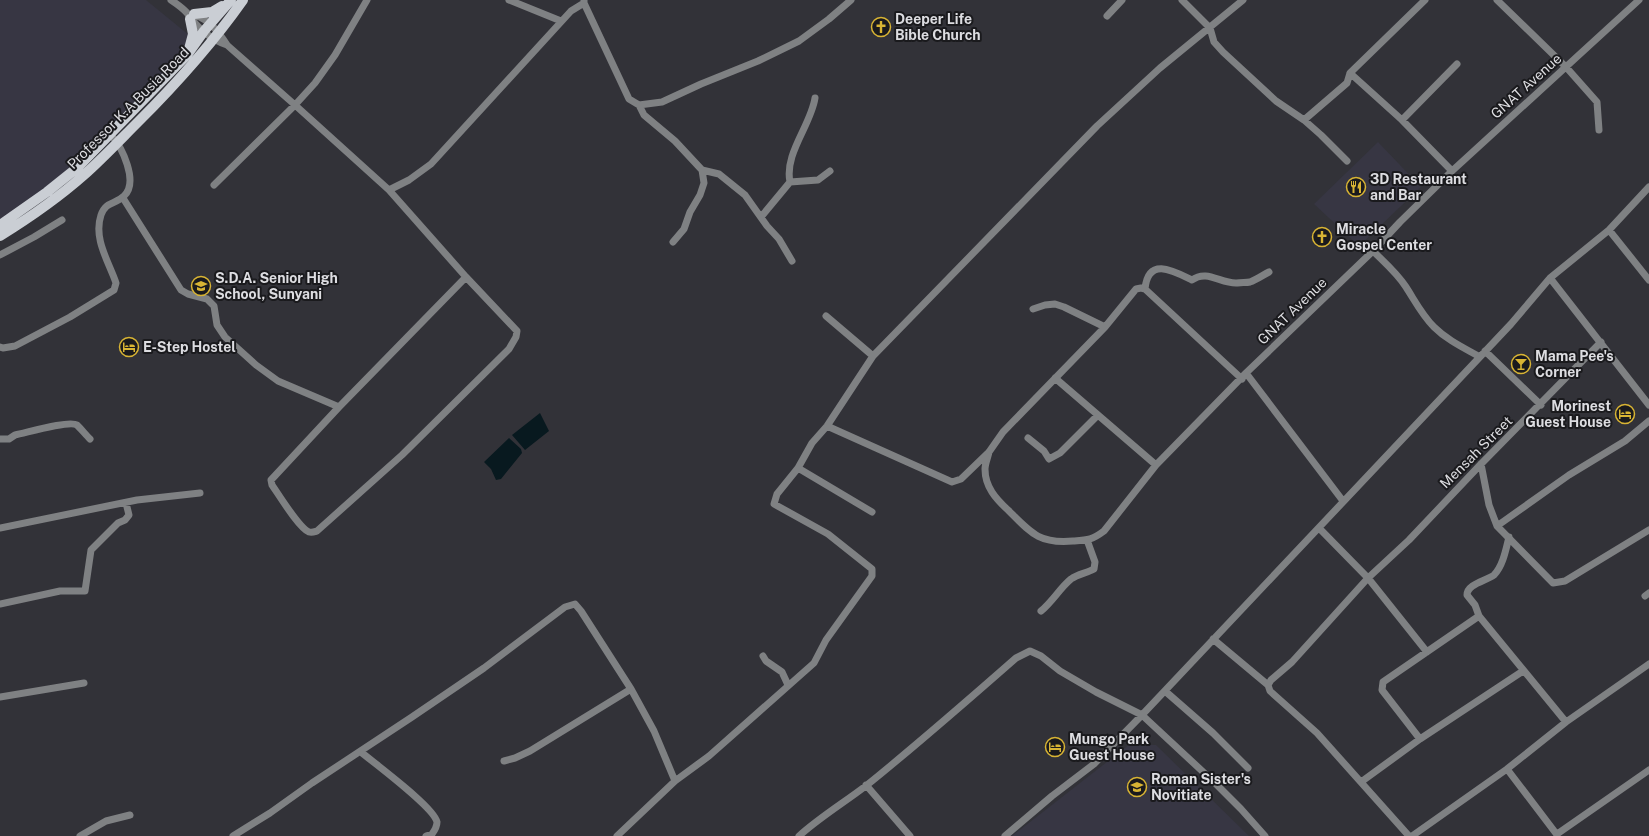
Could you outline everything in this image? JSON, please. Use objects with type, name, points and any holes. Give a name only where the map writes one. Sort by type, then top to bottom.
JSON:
[{"type":"main road","points":[[187,55],[193,34],[191,16],[212,12],[231,0]]},
{"type":"main road","name":"Professor K.A Busia Road","points":[[0,236],[53,200],[83,176],[103,150],[187,55],[207,28],[231,0]]},
{"type":"main road","name":"Professor K.A Busia Road","points":[[114,138],[160,100],[216,36],[243,0]]},
{"type":"main road","name":"Professor K.A Busia Road","points":[[0,225],[103,150]]},
{"type":"street","points":[[171,0],[227,45],[389,190],[466,277],[517,331],[516,338],[509,349],[402,455],[317,531],[314,533],[310,532],[299,523],[272,485],[271,480],[339,407],[466,277]]},
{"type":"street","points":[[214,185],[295,105],[315,83],[335,55],[368,0]]},
{"type":"street","points":[[509,0],[561,20]]},
{"type":"street","points":[[639,105],[662,102],[701,84],[765,58],[799,41],[829,19],[850,0]]},
{"type":"street","points":[[1107,16],[1122,0]]},
{"type":"street","points":[[1182,0],[1210,28],[1214,42],[1223,52],[1276,101],[1304,120],[1347,161]]},
{"type":"street","points":[[617,836],[675,781],[710,756],[814,663],[826,640],[872,576],[872,569],[828,534],[774,504],[777,494],[798,468],[812,444],[826,426],[873,356],[1097,126],[1160,68],[1244,0]]},
{"type":"street","points":[[1304,120],[1347,83],[1350,73],[1425,0]]},
{"type":"street","points":[[1496,0],[1566,67],[1597,102],[1599,130]]},
{"type":"street","name":"GNAT Avenue","points":[[990,452],[985,468],[987,480],[992,493],[1029,531],[1042,539],[1058,542],[1093,540],[1104,531],[1156,465],[1244,376],[1373,251],[1452,171],[1639,0]]},
{"type":"street","points":[[389,190],[409,180],[431,164],[561,20],[584,2],[629,99],[639,105],[644,115],[675,141],[702,170],[704,182],[700,195],[690,212],[684,229],[673,242]]},
{"type":"street","points":[[1402,120],[1457,64]]},
{"type":"street","points":[[1350,73],[1402,120],[1452,171]]},
{"type":"street","points":[[790,182],[788,173],[792,158],[806,122],[814,109],[815,98]]},
{"type":"street","points":[[0,346],[3,348],[15,346],[70,317],[114,290],[116,283],[103,249],[99,225],[105,207],[123,198],[128,192],[129,172],[114,138]]},
{"type":"street","points":[[702,170],[719,174],[745,195],[767,226],[779,239],[792,261]]},
{"type":"street","points":[[761,217],[790,182],[818,180],[830,171]]},
{"type":"street","points":[[1005,836],[1052,796],[1094,764],[1344,502],[1511,324],[1550,278],[1609,230],[1649,186]]},
{"type":"street","points":[[123,198],[181,290],[188,294],[208,299],[214,306],[217,325],[225,337],[256,365],[278,381],[339,407]]},
{"type":"street","points":[[0,254],[34,237],[62,220]]},
{"type":"street","points":[[1609,230],[1649,278]]},
{"type":"street","points":[[1373,251],[1394,272],[1406,287],[1420,312],[1435,327],[1452,341],[1480,357]]},
{"type":"street","points":[[1145,289],[1150,276],[1155,269],[1160,268],[1192,280],[1198,276],[1210,276],[1219,280],[1235,283],[1250,282],[1269,272]]},
{"type":"street","points":[[1550,278],[1649,405]]},
{"type":"street","points":[[826,426],[952,482],[961,479],[990,452],[1003,432],[1105,327],[1136,289],[1141,288],[1145,289],[1244,376],[1344,502]]},
{"type":"street","points":[[1033,309],[1054,304],[1064,307],[1105,327]]},
{"type":"street","points":[[826,316],[873,356]]},
{"type":"street","name":"Mensah Street","points":[[1268,685],[1271,680],[1292,662],[1368,578],[1409,540],[1481,464],[1541,405],[1601,342]]},
{"type":"street","points":[[1485,351],[1541,405]]},
{"type":"street","points":[[1055,378],[1156,465]]},
{"type":"street","points":[[1028,438],[1044,451],[1049,459],[1060,453],[1098,414]]},
{"type":"street","points":[[1497,526],[1569,475],[1625,442],[1649,421]]},
{"type":"street","points":[[0,439],[9,438],[14,435],[56,425],[72,424],[76,425],[90,439]]},
{"type":"street","points":[[1481,464],[1489,505],[1497,526],[1552,583],[1565,582],[1649,530]]},
{"type":"street","points":[[798,468],[872,512]]},
{"type":"street","points":[[0,528],[126,503],[200,493]]},
{"type":"street","points":[[0,604],[60,591],[85,591],[91,550],[118,523],[125,520],[129,515],[126,503]]},
{"type":"street","points":[[1319,528],[1368,578],[1427,652]]},
{"type":"street","points":[[1509,537],[1498,569],[1493,575],[1475,585],[1467,593],[1480,616],[1523,671],[1566,722]]},
{"type":"street","points":[[1041,610],[1058,590],[1070,579],[1094,569],[1096,562],[1087,540]]},
{"type":"street","points":[[233,836],[270,813],[312,783],[361,752],[484,668],[565,607],[575,604],[631,689],[654,731],[675,781]]},
{"type":"street","points":[[1420,739],[1382,690],[1382,682],[1480,616]]},
{"type":"street","points":[[1213,639],[1268,685],[1270,690],[1316,733],[1411,836],[1507,769],[1566,722],[1649,664]]},
{"type":"street","points":[[799,836],[820,818],[866,785],[942,723],[1016,658],[1030,651],[1096,692],[1142,715],[1221,788],[1265,836]]},
{"type":"street","points":[[763,656],[766,661],[782,672],[788,686]]},
{"type":"street","points":[[1361,782],[1420,739],[1523,671]]},
{"type":"street","points":[[0,697],[84,683]]},
{"type":"street","points":[[504,761],[530,751],[631,689]]},
{"type":"street","points":[[1165,691],[1213,733],[1248,768]]},
{"type":"street","points":[[361,752],[414,795],[437,821],[437,825],[432,834],[426,836]]},
{"type":"street","points":[[1507,769],[1558,835],[1649,770]]},
{"type":"street","points":[[866,785],[910,836]]},
{"type":"street","points":[[80,836],[106,821],[130,815]]},
{"type":"shaded area","points":[[0,0],[146,0],[195,40],[80,160],[0,223]]},
{"type":"shaded area","points":[[1378,142],[1421,187],[1359,246],[1314,204]]},
{"type":"shaded area","points":[[540,413],[549,431],[525,450],[512,435]]},
{"type":"shaded area","points":[[509,438],[521,449],[522,453],[501,479],[496,480],[491,469],[484,462]]},
{"type":"shaded area","name":"Roman Sister's Novitiate","points":[[1130,744],[1156,745],[1249,836],[1012,836]]},
{"type":"place","name":"Deeper Life Bible Church","points":[[881,27]]},
{"type":"place","name":"3D Restaurant and Bar","points":[[1356,187]]},
{"type":"place","name":"Miracle Gospel Center","points":[[1322,237]]},
{"type":"place","name":"S.D.A. Senior High School, Sunyani","points":[[201,286]]},
{"type":"place","name":"E-Step Hostel","points":[[129,347]]},
{"type":"place","name":"Mama Pee's Corner","points":[[1521,364]]},
{"type":"place","name":"Morinest Guest House","points":[[1625,414]]},
{"type":"place","name":"Mungo Park Guest House","points":[[1055,747]]},
{"type":"place","name":"Roman Sister's Novitiate","points":[[1137,787]]}]
